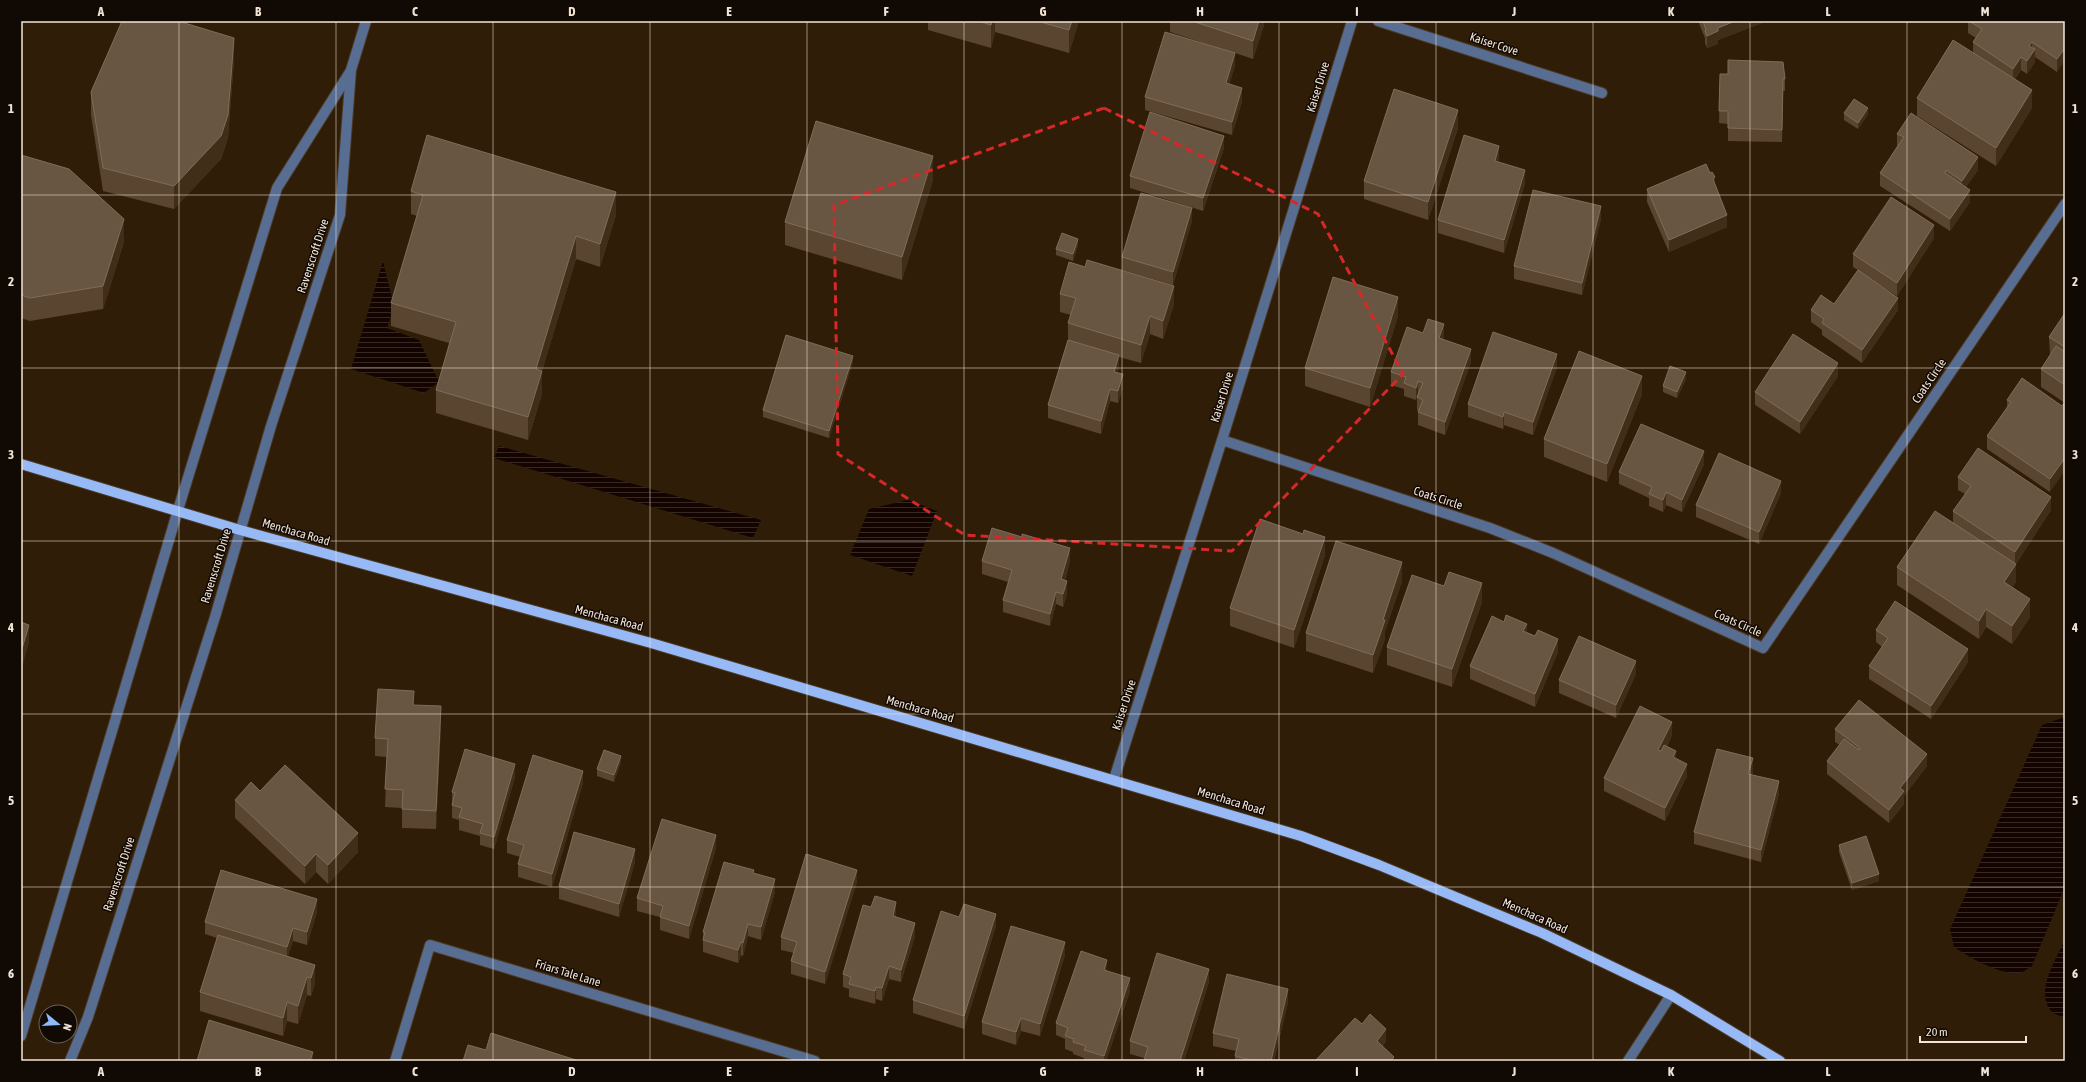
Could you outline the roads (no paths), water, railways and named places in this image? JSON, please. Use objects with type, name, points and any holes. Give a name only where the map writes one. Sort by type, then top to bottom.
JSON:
[{"type":"main road","name":"Menchaca Road","points":[[21,464],[178,510],[240,530],[651,643],[1114,779],[1301,836],[1379,865],[1542,933],[1671,995],[1780,1061]]},
{"type":"street","name":"Ravenscroft Drive","points":[[70,1061],[88,1017],[215,617],[271,426],[340,215],[351,70],[366,21]]},
{"type":"street","name":"Kaiser Drive","points":[[1114,779],[1222,440],[1352,21]]},
{"type":"street","name":"Kaiser Cove","points":[[1378,21],[1602,93]]},
{"type":"street","name":"Ravenscroft Drive","points":[[21,1036],[178,510],[277,188],[351,70]]},
{"type":"street","name":"Coats Circle","points":[[1222,440],[1490,528],[1553,553],[1763,648],[2065,204]]},
{"type":"street","name":"Friars Tale Lane","points":[[395,1061],[430,945],[815,1061]]},
{"type":"street","points":[[1628,1061],[1671,995]]}]
